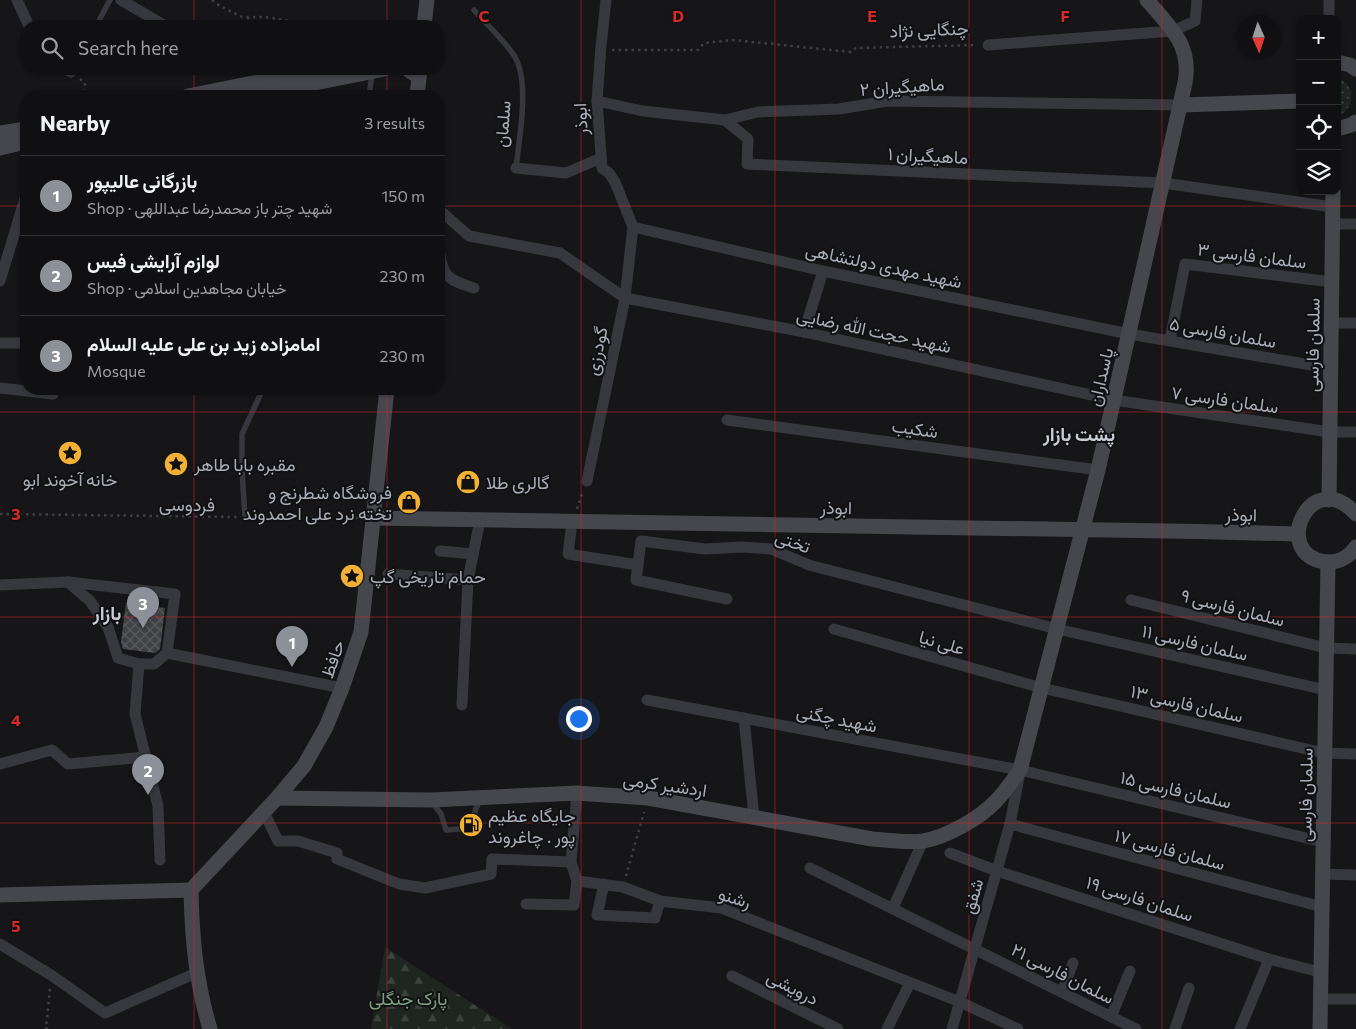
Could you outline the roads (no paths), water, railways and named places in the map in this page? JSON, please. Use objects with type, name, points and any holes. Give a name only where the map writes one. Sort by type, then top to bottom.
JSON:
[{"type":"main road","points":[[425,20],[427,0]]},
{"type":"main road","name":"پاسداران","points":[[1020,770],[1098,470],[1187,72],[1188,63],[1185,53],[1173,31],[1147,0]]},
{"type":"main road","points":[[1341,63],[1356,69]]},
{"type":"main road","points":[[218,90],[293,75]]},
{"type":"main road","points":[[280,90],[354,75]]},
{"type":"main road","points":[[415,75],[416,90]]},
{"type":"main road","points":[[1181,105],[1296,101]]},
{"type":"main road","points":[[1341,128],[1356,122]]},
{"type":"main road","points":[[0,133],[20,130]]},
{"type":"main road","points":[[0,148],[20,143]]},
{"type":"main road","name":"سلمان فارسی","points":[[1329,500],[1333,195]]},
{"type":"main road","name":"حافظ","points":[[191,890],[277,798],[304,766],[326,726],[342,688],[361,632],[386,395]]},
{"type":"main road","points":[[1356,514],[1344,504],[1329,500],[1319,502],[1303,514],[1298,534],[1300,542],[1311,556],[1319,560],[1328,562],[1346,558],[1356,547]]},
{"type":"main road","name":"ابوذر","points":[[373,518],[1083,528],[1298,534]]},
{"type":"main road","name":"سلمان فارسی","points":[[1320,1029],[1328,562]]},
{"type":"main road","name":"اردشیر کرمی","points":[[277,798],[431,800],[577,793],[648,798],[872,839],[909,842],[923,841],[941,836],[970,822],[996,802],[1020,770]]},
{"type":"main road","points":[[0,895],[191,890],[192,932],[196,973],[210,1029]]},
{"type":"street","points":[[17,0],[26,20]]},
{"type":"street","points":[[120,0],[155,20]]},
{"type":"street","name":"ابوذر","points":[[606,0],[600,50],[597,101],[602,168],[615,182],[633,227]]},
{"type":"street","points":[[1173,31],[1195,21],[1198,0]]},
{"type":"street","points":[[1329,0],[1329,15]]},
{"type":"street","name":"چنگایی نژاد","points":[[988,45],[1173,31]]},
{"type":"street","name":"ماهیگیران ۲","points":[[597,101],[643,110],[725,120],[758,112],[839,109],[888,101],[1181,105]]},
{"type":"street","name":"ماهیگیران ۱","points":[[725,120],[748,139],[747,164],[1163,183]]},
{"type":"street","name":"سلمان","points":[[516,168],[566,173],[601,158]]},
{"type":"street","points":[[1163,183],[1333,207]]},
{"type":"street","points":[[0,281],[20,215]]},
{"type":"street","points":[[445,215],[469,236],[560,254],[625,298]]},
{"type":"street","points":[[1333,224],[1356,224]]},
{"type":"street","name":"شهید مهدی دولتشاهی","points":[[633,227],[823,271],[1129,334]]},
{"type":"street","name":"گودرزی","points":[[587,481],[625,298],[633,227]]},
{"type":"street","name":"سلمان فارسی ۳","points":[[1170,340],[1185,264],[1332,282]]},
{"type":"street","points":[[804,332],[823,271]]},
{"type":"street","points":[[445,273],[446,276],[457,282],[474,288]]},
{"type":"street","name":"شهید حجت الله رضایی","points":[[625,298],[804,332],[1114,400]]},
{"type":"street","points":[[1331,323],[1356,323]]},
{"type":"street","name":"سلمان فارسی ۵","points":[[1129,334],[1311,365]]},
{"type":"street","points":[[0,343],[20,344]]},
{"type":"street","points":[[0,388],[20,390]]},
{"type":"street","name":"سلمان فارسی ۷","points":[[1114,400],[1330,432],[1356,432]]},
{"type":"street","name":"شکیب","points":[[726,420],[1098,470]]},
{"type":"street","points":[[462,705],[468,580],[480,520]]},
{"type":"street","points":[[572,522],[568,554],[638,566],[636,580],[727,599]]},
{"type":"street","name":"تختی","points":[[638,566],[641,541],[705,549],[742,547],[771,549],[810,565],[1057,629]]},
{"type":"street","points":[[440,551],[473,554]]},
{"type":"street","points":[[388,574],[468,580]]},
{"type":"street","points":[[0,584],[68,582],[175,594],[167,654],[154,664],[139,664],[118,658],[108,627],[90,601],[68,582]]},
{"type":"street","name":"سلمان فارسی ۹","points":[[1131,600],[1326,648],[1356,649]]},
{"type":"street","name":"علی نیا","points":[[834,629],[1042,688]]},
{"type":"street","name":"سلمان فارسی ۱۱","points":[[1057,629],[1326,690]]},
{"type":"street","points":[[167,654],[342,688]]},
{"type":"street","points":[[139,664],[135,714],[158,806],[160,860]]},
{"type":"street","name":"سلمان فارسی ۱۳","points":[[1042,688],[1324,753],[1356,754]]},
{"type":"street","name":"شهید چگنی","points":[[647,700],[1020,770]]},
{"type":"street","points":[[744,718],[754,817]]},
{"type":"street","points":[[0,764],[52,750],[68,764],[146,756]]},
{"type":"street","name":"شفق","points":[[952,1029],[1010,824],[1020,770]]},
{"type":"street","name":"سلمان فارسی ۱۵","points":[[1020,770],[1323,842]]},
{"type":"street","points":[[526,904],[574,905],[577,881],[571,862],[577,793]]},
{"type":"street","points":[[264,812],[278,841],[298,841],[337,853],[337,859],[399,884],[425,888],[491,874],[492,860],[571,862]]},
{"type":"street","name":"سلمان فارسی ۱۷","points":[[1010,824],[1322,907]]},
{"type":"street","points":[[893,908],[923,841]]},
{"type":"street","name":"سلمان فارسی ۱۹","points":[[950,853],[1269,959],[1320,972]]},
{"type":"street","name":"سلمان فارسی ۲۱","points":[[810,868],[1136,1029]]},
{"type":"street","points":[[1322,874],[1356,875]]},
{"type":"street","name":"رشنو","points":[[577,881],[623,886],[660,901],[721,908],[960,1002],[1018,1029]]},
{"type":"street","points":[[604,884],[597,915],[655,918],[660,901]]},
{"type":"street","points":[[0,944],[51,975],[105,1013],[196,973]]},
{"type":"street","points":[[1240,1029],[1269,959]]},
{"type":"street","points":[[1062,992],[1073,963]]},
{"type":"street","points":[[1112,1017],[1130,971]]},
{"type":"street","name":"درویشی","points":[[732,976],[838,1029]]},
{"type":"street","points":[[887,1029],[910,983]]},
{"type":"street","points":[[1175,1029],[1189,988]]},
{"type":"street","points":[[1320,999],[1356,999]]},
{"type":"lane","points":[[99,20],[110,0]]},
{"type":"lane","name":"سلمان","points":[[474,10],[516,60],[522,83],[522,110],[516,168]]},
{"type":"lane","points":[[371,90],[377,75]]},
{"type":"lane","points":[[245,517],[242,434],[260,395]]},
{"type":"lane","points":[[431,800],[441,814],[446,830],[465,829],[474,828],[475,811],[482,797]]},
{"type":"place","name":"خانه آخوند ابو","points":[[70,453]]},
{"type":"place","name":"مقبره بابا طاهر","points":[[176,464]]},
{"type":"place","name":"گالری طلا","points":[[468,482]]},
{"type":"place","name":"فروشگاه شطرنج و تخته نرد علی احمدوند","points":[[409,502]]},
{"type":"place","name":"حمام تاریخی گپ","points":[[352,576]]},
{"type":"place","name":"امامزاده زید بن علی علیه السلام","points":[[143,628]]},
{"type":"place","name":"بازرگانی عالیپور","points":[[292,667]]},
{"type":"place","name":"لوازم آرایشی فیس","points":[[148,795]]},
{"type":"place","name":"جایگاه عظیم پور . چاغروند","points":[[471,825]]},
{"type":"district","name":"پشت بازار","points":[[1079,433]]},
{"type":"district","name":"بازار","points":[[107,612]]},
{"type":"park label","name":"پارک جنگلی","points":[[408,998]]}]
